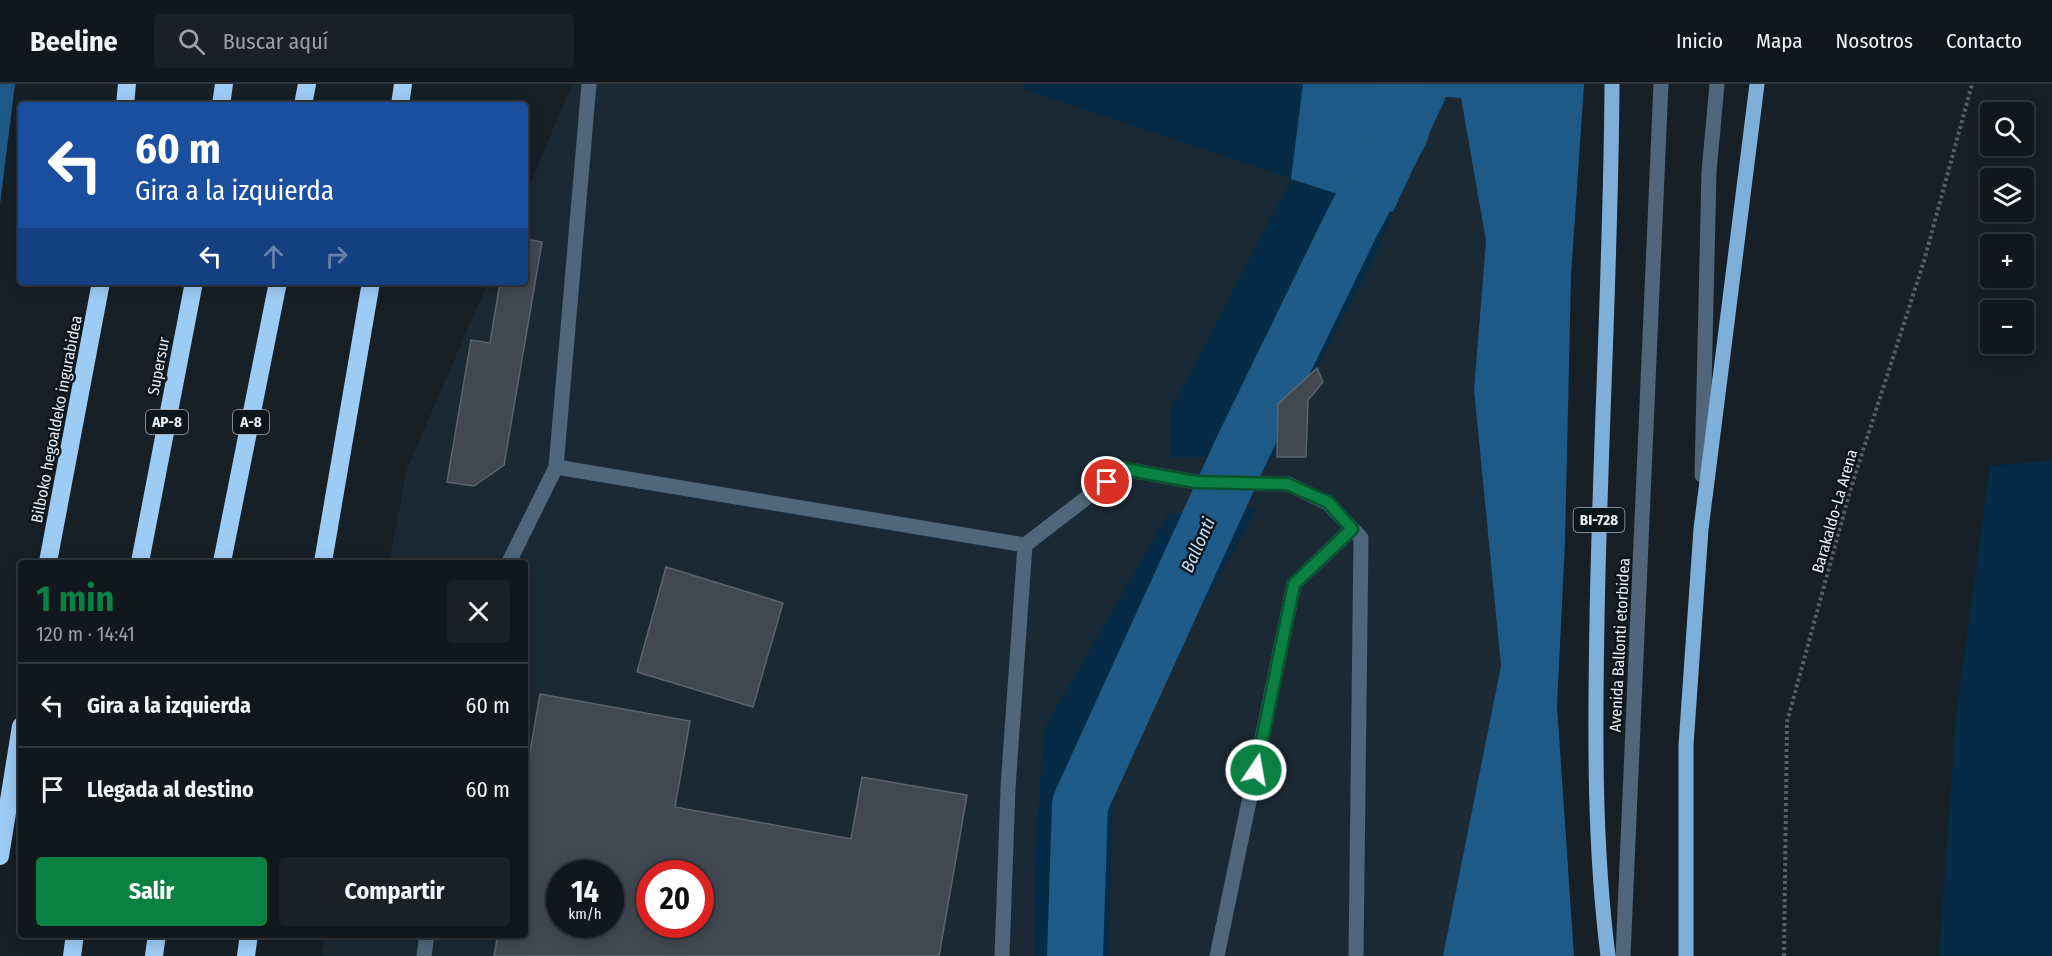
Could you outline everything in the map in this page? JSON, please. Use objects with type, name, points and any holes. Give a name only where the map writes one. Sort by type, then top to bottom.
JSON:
[{"type":"highway","points":[[125,102],[127,84]]},
{"type":"highway","points":[[221,102],[224,84]]},
{"type":"highway","points":[[304,102],[307,84]]},
{"type":"highway","name":"Bilboko hegoaldeko ingurabidea","points":[[48,560],[101,285]]},
{"type":"highway","name":"Supersur","points":[[140,560],[193,285]]},
{"type":"highway","name":"A-8","points":[[222,560],[277,285]]},
{"type":"highway","points":[[323,560],[337,494],[371,285]]},
{"type":"highway","points":[[0,856],[18,745]]},
{"type":"highway","points":[[72,956],[74,938]]},
{"type":"highway","points":[[154,956],[156,938]]},
{"type":"highway","points":[[246,956],[248,938]]},
{"type":"main road","name":"Avenida Ballonti etorbidea","points":[[1608,956],[1602,908],[1595,738],[1599,508],[1612,84]]},
{"type":"main road","points":[[1686,956],[1686,745],[1701,529],[1756,84]]},
{"type":"lane","points":[[510,560],[556,467],[589,84]]},
{"type":"lane","name":"Avenida Ballonti etorbidea","points":[[1623,956],[1661,84]]},
{"type":"lane","points":[[1701,529],[1709,172],[1717,84]]},
{"type":"lane","points":[[556,467],[1025,545],[1124,469],[1196,482],[1287,484],[1328,502],[1361,538],[1356,956]]},
{"type":"lane","points":[[1217,956],[1294,584],[1352,529]]},
{"type":"lane","points":[[1002,956],[1008,788],[1025,545]]},
{"type":"lane","points":[[424,956],[427,938]]},
{"type":"path","name":"Barakaldo-La Arena","points":[[1784,956],[1787,722],[1851,491],[1924,261],[1972,84]]},
{"type":"shaded area","points":[[0,84],[15,84],[0,204]]},
{"type":"shaded area","points":[[572,84],[1024,84],[1024,89],[1461,98],[1486,241],[1474,390],[1501,666],[1443,956],[322,956],[325,938],[528,938],[528,560],[389,560],[407,469],[487,285],[528,285],[528,189]]},
{"type":"shaded area","points":[[1024,84],[1303,84],[1291,178],[1393,212],[1374,259],[1317,368],[1278,404],[1277,457],[1170,457],[1170,411],[1291,179],[1024,89]]},
{"type":"shaded area","points":[[1303,84],[1584,84],[1571,276],[1565,542],[1557,706],[1574,956],[1443,956],[1501,666],[1474,390],[1486,241],[1461,98],[1446,97],[1393,212],[1291,179]]},
{"type":"shaded area","points":[[2052,460],[2052,956],[1939,956],[1956,717],[1990,466]]},
{"type":"shaded area","points":[[1257,509],[1144,709],[1118,766],[1113,808],[1108,956],[1034,956],[1034,873],[1044,729],[1168,514]]},
{"type":"building","points":[[528,240],[542,242],[504,465],[474,486],[447,482],[471,340],[490,343],[500,285],[528,285]]},
{"type":"building","points":[[1317,368],[1323,382],[1308,400],[1306,457],[1277,457],[1278,404]]},
{"type":"building","points":[[666,567],[783,603],[753,707],[637,672]]},
{"type":"building","points":[[540,694],[690,721],[675,807],[851,839],[862,777],[967,795],[939,956],[494,956],[497,938],[528,938],[528,764]]},
{"type":"waterway","name":"Ballonti","points":[[1075,956],[1080,804],[1243,447],[1352,223],[1401,131],[1401,84]]},
{"type":"route","points":[[1107,482],[1124,469],[1196,482],[1287,484],[1328,502],[1352,529],[1294,584],[1256,770]]}]
